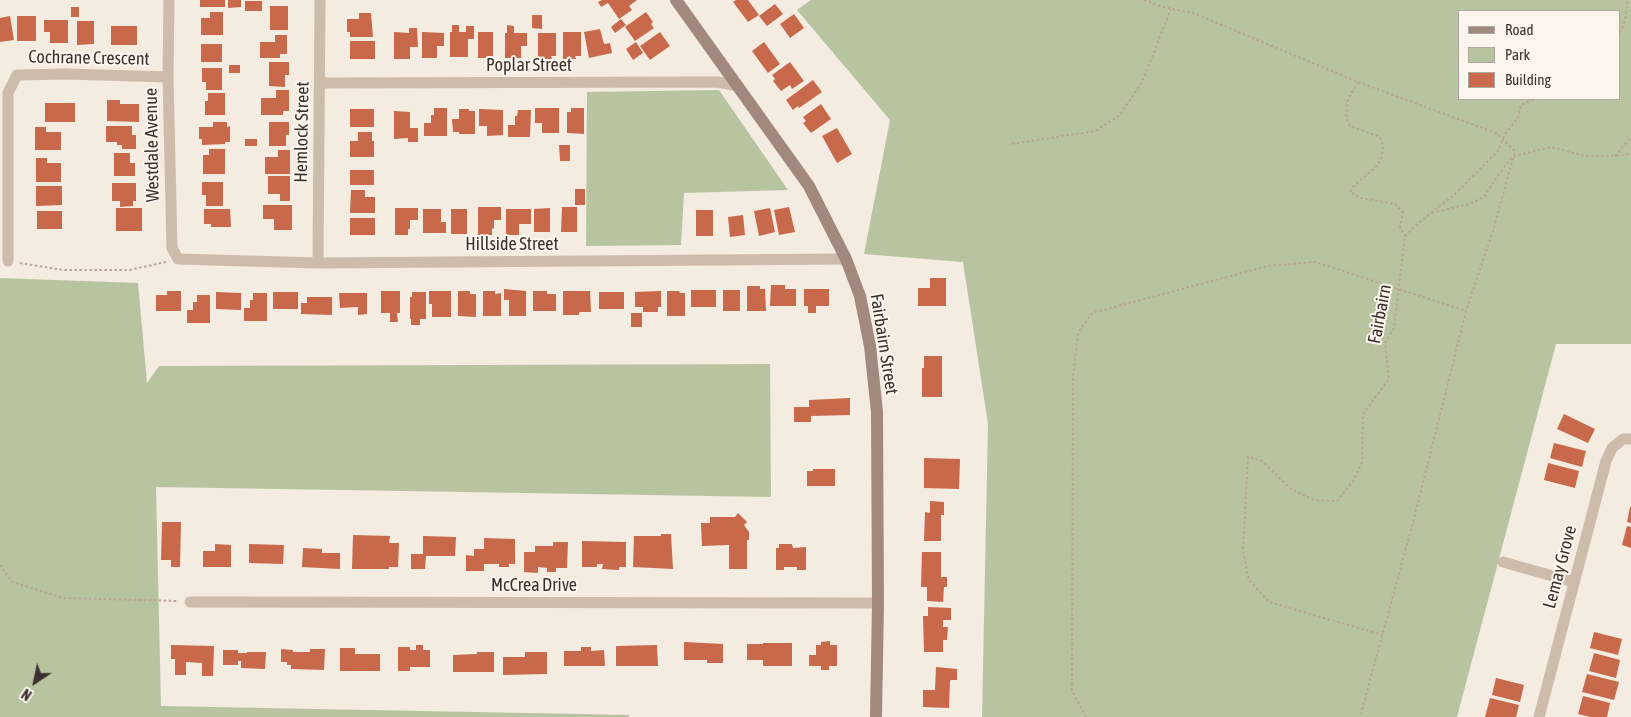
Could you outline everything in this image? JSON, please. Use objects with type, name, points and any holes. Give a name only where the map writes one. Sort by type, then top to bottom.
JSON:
[{"type":"main road","name":"Fairbairn Street","points":[[676,0],[809,186],[846,259],[860,296],[870,346],[877,412],[878,603],[876,717]]},
{"type":"street","name":"Westdale Avenue","points":[[169,0],[168,77],[172,248],[178,259]]},
{"type":"street","name":"Hemlock Street","points":[[318,264],[320,0]]},
{"type":"street","name":"Cochrane Crescent","points":[[8,261],[8,93],[17,75],[67,74],[168,77]]},
{"type":"street","name":"Poplar Street","points":[[320,83],[717,82],[738,86]]},
{"type":"street","name":"Hillside Street","points":[[178,259],[318,264],[846,259]]},
{"type":"street","name":"Lemay Grove","points":[[1539,717],[1606,461],[1612,448],[1623,439],[1631,439]]},
{"type":"street","points":[[1503,562],[1574,582]]},
{"type":"street","name":"McCrea Drive","points":[[190,602],[878,603]]},
{"type":"path","points":[[1144,0],[1163,7],[1193,13],[1358,82],[1496,133],[1515,151],[1493,231],[1466,311],[1412,526],[1360,717]]},
{"type":"path","points":[[1621,30],[1625,20],[1628,0]]},
{"type":"path","points":[[1012,144],[1095,131],[1120,115],[1142,82],[1171,9]]},
{"type":"path","name":"Fairbairn","points":[[1358,82],[1348,99],[1346,117],[1350,126],[1380,137],[1384,146],[1377,166],[1354,186],[1350,192],[1361,198],[1395,204],[1403,213],[1400,227],[1406,236],[1394,328],[1384,343],[1389,379],[1363,414],[1362,462],[1354,480],[1337,501],[1314,500],[1291,490],[1262,461],[1248,457],[1243,550],[1249,580],[1269,602],[1383,635]]},
{"type":"path","points":[[1406,236],[1416,225],[1455,194],[1498,152],[1503,139],[1518,118],[1520,105],[1532,100]]},
{"type":"path","points":[[1615,156],[1631,137]]},
{"type":"path","points":[[1430,214],[1469,204],[1484,197],[1511,158],[1518,155],[1550,147],[1585,156],[1631,154]]},
{"type":"path","points":[[8,261],[62,270],[129,270],[178,259]]},
{"type":"path","points":[[1086,717],[1072,691],[1073,376],[1078,333],[1092,313],[1268,266],[1315,262],[1466,311]]},
{"type":"path","points":[[0,565],[12,582],[64,598],[190,602]]},
{"type":"green space","points":[[811,0],[1631,0],[1631,344],[1556,344],[1457,717],[982,717],[988,424],[963,262],[864,254],[890,120],[797,10]]},
{"type":"green space","points":[[719,90],[788,190],[684,193],[681,245],[586,246],[587,92]]},
{"type":"green space","points":[[0,278],[138,283],[147,383],[159,366],[770,364],[771,497],[156,487],[161,706],[629,715],[629,717],[0,717]]},
{"type":"building","points":[[200,0],[225,0],[225,7],[200,7]]},
{"type":"building","points":[[228,0],[241,0],[241,7],[228,8]]},
{"type":"building","points":[[602,0],[637,0],[629,6],[632,10],[619,19],[608,3],[601,7],[598,2]]},
{"type":"building","points":[[736,0],[748,0],[759,15],[748,22],[733,2]]},
{"type":"building","points":[[245,1],[262,1],[262,11],[245,11]]},
{"type":"building","points":[[775,4],[783,14],[767,26],[759,16]]},
{"type":"building","points":[[270,6],[288,6],[288,30],[270,30]]},
{"type":"building","points":[[71,7],[79,7],[79,17],[71,17]]},
{"type":"building","points":[[210,12],[223,12],[223,35],[201,35],[201,18],[210,18]]},
{"type":"building","points":[[646,12],[653,22],[651,24],[654,28],[635,41],[625,27]]},
{"type":"building","points":[[359,13],[371,13],[373,37],[350,37],[350,32],[347,32],[347,19],[359,19]]},
{"type":"building","points":[[794,14],[804,28],[790,38],[780,24]]},
{"type":"building","points":[[532,15],[542,15],[542,29],[532,28]]},
{"type":"building","points":[[10,16],[14,40],[0,42],[0,18]]},
{"type":"building","points":[[17,16],[36,16],[36,41],[17,41]]},
{"type":"building","points":[[621,19],[626,25],[615,33],[611,27]]},
{"type":"building","points":[[44,20],[68,20],[68,43],[50,43],[50,32],[44,32]]},
{"type":"building","points":[[77,21],[94,21],[94,44],[77,45]]},
{"type":"building","points":[[452,25],[459,25],[459,32],[466,32],[466,26],[474,26],[474,39],[468,39],[468,57],[450,57],[450,32],[452,32]]},
{"type":"building","points":[[507,25],[514,26],[514,33],[527,33],[527,46],[521,46],[521,58],[505,58],[505,33],[507,33]]},
{"type":"building","points":[[111,26],[137,26],[137,45],[111,45]]},
{"type":"building","points":[[409,28],[417,28],[418,47],[410,47],[410,59],[394,59],[394,32],[409,33]]},
{"type":"building","points":[[600,29],[604,44],[610,43],[612,53],[589,58],[584,32]]},
{"type":"building","points":[[422,32],[444,33],[444,46],[437,46],[437,58],[422,58]]},
{"type":"building","points":[[478,32],[493,32],[493,58],[478,58]]},
{"type":"building","points":[[563,32],[581,32],[581,56],[575,56],[576,59],[563,59]]},
{"type":"building","points":[[660,32],[670,46],[650,60],[640,46]]},
{"type":"building","points":[[538,33],[556,33],[556,56],[551,56],[552,59],[538,59]]},
{"type":"building","points":[[275,35],[287,35],[287,54],[280,54],[280,58],[260,58],[260,42],[275,42]]},
{"type":"building","points":[[350,41],[375,41],[375,59],[350,59]]},
{"type":"building","points":[[636,42],[643,53],[633,60],[626,49]]},
{"type":"building","points":[[764,42],[780,64],[768,73],[752,51]]},
{"type":"building","points":[[201,44],[222,44],[222,62],[201,62]]},
{"type":"building","points":[[269,62],[289,62],[289,75],[285,75],[285,87],[269,86]]},
{"type":"building","points":[[790,62],[804,81],[792,89],[790,85],[781,91],[773,81],[775,79],[772,75]]},
{"type":"building","points":[[229,65],[240,65],[240,73],[229,73]]},
{"type":"building","points":[[202,68],[222,68],[222,90],[206,90],[206,82],[202,82]]},
{"type":"building","points":[[813,80],[822,92],[793,110],[786,100]]},
{"type":"building","points":[[276,90],[289,90],[289,111],[283,111],[283,115],[261,115],[261,98],[276,98]]},
{"type":"building","points":[[208,93],[225,93],[225,115],[205,115],[205,101],[208,101]]},
{"type":"building","points":[[107,100],[120,100],[120,104],[139,104],[139,122],[107,121]]},
{"type":"building","points":[[45,103],[75,103],[75,122],[45,122]]},
{"type":"building","points":[[821,104],[831,119],[811,133],[803,123],[806,121],[803,117]]},
{"type":"building","points":[[434,108],[447,108],[447,136],[424,136],[424,123],[431,123],[431,115],[434,115]]},
{"type":"building","points":[[535,108],[559,108],[559,133],[542,133],[542,123],[535,123]]},
{"type":"building","points":[[571,108],[584,108],[584,134],[567,133],[567,112],[571,112]]},
{"type":"building","points":[[350,109],[374,109],[374,127],[350,127]]},
{"type":"building","points":[[459,109],[475,111],[475,134],[453,132],[452,119],[459,119]]},
{"type":"building","points":[[479,109],[503,110],[503,135],[487,136],[487,126],[479,126]]},
{"type":"building","points":[[518,110],[531,110],[530,137],[508,137],[508,125],[515,125],[515,116],[517,116]]},
{"type":"building","points":[[394,111],[410,112],[410,128],[418,128],[418,142],[408,142],[408,138],[394,139]]},
{"type":"building","points":[[213,122],[227,122],[227,127],[230,126],[230,142],[202,145],[202,139],[199,139],[199,127],[213,127]]},
{"type":"building","points":[[269,122],[289,122],[289,135],[286,135],[286,146],[269,146]]},
{"type":"building","points":[[106,126],[132,126],[132,135],[136,135],[136,149],[122,149],[122,145],[117,145],[117,142],[106,142]]},
{"type":"building","points":[[35,127],[46,127],[46,132],[61,132],[61,150],[35,150]]},
{"type":"building","points":[[837,128],[852,154],[837,163],[822,136]]},
{"type":"building","points":[[358,132],[372,132],[374,157],[350,157],[350,141],[358,141]]},
{"type":"building","points":[[245,139],[257,139],[257,146],[245,146]]},
{"type":"building","points":[[559,145],[570,145],[570,161],[560,161]]},
{"type":"building","points":[[209,149],[225,149],[225,174],[203,174],[203,155],[209,155]]},
{"type":"building","points":[[278,150],[290,150],[290,174],[265,174],[265,157],[278,157]]},
{"type":"building","points":[[114,153],[130,153],[130,163],[135,163],[135,176],[114,176]]},
{"type":"building","points":[[36,158],[47,158],[47,163],[61,163],[61,182],[36,182]]},
{"type":"building","points":[[350,170],[374,170],[374,185],[350,185]]},
{"type":"building","points":[[268,176],[290,176],[290,201],[280,201],[280,194],[268,194]]},
{"type":"building","points":[[202,182],[223,182],[223,206],[206,206],[206,195],[202,195]]},
{"type":"building","points":[[112,183],[136,183],[136,201],[133,201],[133,206],[120,207],[120,201],[112,201]]},
{"type":"building","points":[[36,186],[62,186],[62,205],[36,206]]},
{"type":"building","points":[[575,189],[585,189],[585,205],[575,205]]},
{"type":"building","points":[[351,190],[365,190],[365,197],[375,197],[375,213],[350,213]]},
{"type":"building","points":[[263,205],[292,205],[292,230],[274,230],[274,219],[263,219]]},
{"type":"building","points":[[478,207],[501,207],[501,220],[494,220],[492,235],[478,235]]},
{"type":"building","points":[[562,207],[577,207],[577,232],[561,232]]},
{"type":"building","points":[[789,207],[795,232],[779,235],[774,210]]},
{"type":"building","points":[[116,208],[142,208],[142,231],[116,231]]},
{"type":"building","points":[[395,208],[418,208],[418,220],[410,220],[408,235],[395,235]]},
{"type":"building","points":[[550,208],[550,232],[534,232],[534,209]]},
{"type":"building","points":[[770,208],[775,232],[759,236],[754,211]]},
{"type":"building","points":[[204,209],[230,209],[231,227],[211,227],[211,224],[204,224]]},
{"type":"building","points":[[423,209],[441,209],[441,222],[446,222],[446,233],[423,233]]},
{"type":"building","points":[[451,209],[467,209],[467,234],[451,234]]},
{"type":"building","points":[[506,209],[531,209],[531,224],[519,224],[519,235],[506,235]]},
{"type":"building","points":[[696,210],[713,210],[713,236],[696,236]]},
{"type":"building","points":[[37,211],[62,211],[62,229],[37,229]]},
{"type":"building","points":[[743,215],[745,235],[730,237],[728,217]]},
{"type":"building","points":[[350,218],[375,218],[375,235],[350,235]]},
{"type":"building","points":[[930,278],[946,278],[946,306],[918,306],[918,288],[930,288]]},
{"type":"building","points":[[771,285],[785,285],[785,289],[796,289],[796,306],[770,306]]},
{"type":"building","points":[[747,286],[760,286],[760,289],[765,289],[766,311],[747,311]]},
{"type":"building","points":[[504,289],[526,291],[526,316],[509,316],[509,300],[504,300]]},
{"type":"building","points":[[804,289],[829,289],[829,306],[816,306],[816,313],[808,313],[808,306],[804,306]]},
{"type":"building","points":[[691,290],[716,290],[716,307],[691,307]]},
{"type":"building","points":[[723,290],[740,290],[740,311],[723,311]]},
{"type":"building","points":[[167,291],[181,291],[181,311],[156,311],[156,295],[167,295]]},
{"type":"building","points":[[381,291],[400,291],[400,313],[397,313],[398,322],[390,322],[390,313],[381,313]]},
{"type":"building","points":[[429,291],[451,291],[451,317],[432,317]]},
{"type":"building","points":[[458,291],[470,291],[470,294],[476,294],[476,317],[458,316]]},
{"type":"building","points":[[483,291],[495,291],[495,294],[501,293],[501,316],[483,316]]},
{"type":"building","points":[[533,291],[547,291],[547,294],[556,294],[556,311],[533,311]]},
{"type":"building","points":[[563,291],[590,291],[591,312],[579,312],[579,315],[563,315]]},
{"type":"building","points":[[661,291],[661,307],[658,307],[658,312],[643,312],[643,307],[635,307],[635,292]]},
{"type":"building","points":[[667,291],[685,293],[685,316],[667,316]]},
{"type":"building","points":[[216,292],[241,293],[241,310],[216,309]]},
{"type":"building","points":[[273,292],[298,292],[298,309],[273,309]]},
{"type":"building","points":[[412,292],[426,292],[426,319],[420,319],[420,325],[411,325],[410,297],[412,297]]},
{"type":"building","points":[[599,292],[624,292],[624,309],[599,309]]},
{"type":"building","points":[[253,293],[267,293],[267,321],[244,321],[244,308],[250,308],[250,300],[253,300]]},
{"type":"building","points":[[339,293],[367,293],[367,314],[358,315],[358,307],[340,308]]},
{"type":"building","points":[[197,295],[210,295],[210,323],[187,323],[187,310],[193,310],[193,302],[197,302]]},
{"type":"building","points":[[307,297],[332,297],[332,315],[301,314],[301,303],[307,303]]},
{"type":"building","points":[[631,313],[642,313],[642,327],[631,327]]},
{"type":"building","points":[[924,356],[942,356],[942,397],[922,397]]},
{"type":"building","points":[[850,398],[850,415],[811,416],[811,422],[794,422],[794,407],[809,407],[809,400]]},
{"type":"building","points":[[1564,414],[1595,429],[1588,443],[1557,429]]},
{"type":"building","points":[[1554,443],[1586,451],[1582,467],[1550,458]]},
{"type":"building","points":[[924,458],[960,459],[959,489],[924,488]]},
{"type":"building","points":[[1548,463],[1579,471],[1575,488],[1544,480]]},
{"type":"building","points":[[813,469],[835,469],[835,486],[807,486],[807,471],[813,471]]},
{"type":"building","points":[[930,501],[944,502],[944,515],[941,515],[941,541],[924,541],[925,512],[930,513]]},
{"type":"building","points":[[1631,507],[1631,523],[1627,522]]},
{"type":"building","points":[[738,513],[747,522],[744,525],[749,532],[749,540],[747,540],[747,569],[729,569],[729,545],[702,546],[701,523],[710,523],[710,517],[735,517]]},
{"type":"building","points":[[162,522],[181,522],[180,567],[171,567],[171,560],[161,560]]},
{"type":"building","points":[[1627,526],[1631,527],[1631,548],[1622,545]]},
{"type":"building","points":[[661,534],[671,534],[673,569],[633,567],[634,536],[661,536]]},
{"type":"building","points":[[353,535],[390,536],[389,543],[399,543],[398,567],[389,567],[389,569],[352,569]]},
{"type":"building","points":[[423,536],[456,537],[455,556],[426,556],[425,569],[411,569],[411,554],[423,554]]},
{"type":"building","points":[[484,538],[515,539],[515,564],[509,564],[509,567],[499,567],[499,564],[484,564],[484,571],[466,571],[466,555],[474,556],[474,549],[484,549]]},
{"type":"building","points":[[582,541],[626,542],[626,567],[619,567],[619,570],[602,569],[603,564],[597,564],[597,567],[582,567]]},
{"type":"building","points":[[553,542],[568,542],[567,568],[556,568],[556,572],[547,572],[547,568],[538,567],[538,573],[524,572],[524,552],[535,552],[535,546],[553,546]]},
{"type":"building","points":[[215,544],[231,545],[231,567],[203,567],[203,551],[215,551]]},
{"type":"building","points":[[249,544],[284,545],[283,564],[249,563]]},
{"type":"building","points":[[779,544],[792,544],[793,548],[806,547],[806,570],[797,570],[797,567],[784,567],[784,570],[776,570],[776,548],[779,548]]},
{"type":"building","points":[[303,548],[322,549],[322,553],[340,553],[340,569],[302,567]]},
{"type":"building","points":[[922,552],[941,552],[941,577],[947,577],[947,587],[944,587],[943,602],[927,601],[927,587],[921,587]]},
{"type":"building","points":[[928,607],[951,608],[951,620],[943,620],[943,627],[948,627],[947,640],[943,640],[943,652],[924,652],[923,616],[928,616]]},
{"type":"building","points":[[1594,632],[1622,639],[1618,655],[1590,648]]},
{"type":"building","points":[[830,641],[830,645],[837,645],[837,666],[829,666],[829,670],[821,670],[821,666],[809,666],[809,655],[816,655],[816,645],[821,645],[821,642]]},
{"type":"building","points":[[684,642],[723,644],[723,663],[707,663],[707,660],[684,660]]},
{"type":"building","points":[[792,643],[792,666],[763,666],[763,660],[747,660],[747,644]]},
{"type":"building","points":[[171,645],[214,646],[213,676],[202,676],[202,663],[186,662],[186,675],[175,675],[175,659],[171,659]]},
{"type":"building","points":[[416,645],[423,645],[423,650],[430,650],[430,667],[410,667],[410,671],[398,671],[398,647],[410,647],[410,650],[416,650]]},
{"type":"building","points":[[657,645],[658,666],[616,666],[616,646]]},
{"type":"building","points":[[581,647],[591,647],[591,651],[604,650],[605,666],[564,666],[564,651],[581,651]]},
{"type":"building","points":[[340,648],[355,648],[355,654],[380,654],[380,671],[340,671]]},
{"type":"building","points":[[281,649],[293,650],[293,652],[310,652],[310,649],[325,649],[324,670],[291,669],[291,665],[287,665],[287,662],[281,662]]},
{"type":"building","points":[[223,650],[238,650],[238,653],[266,652],[265,669],[241,668],[241,661],[238,661],[238,665],[223,665]]},
{"type":"building","points":[[477,652],[494,652],[494,672],[453,672],[453,655],[477,654]]},
{"type":"building","points":[[525,652],[547,652],[547,674],[503,675],[503,657],[525,657]]},
{"type":"building","points":[[1594,653],[1620,660],[1616,678],[1589,671]]},
{"type":"building","points":[[936,667],[957,669],[957,680],[950,681],[949,708],[923,707],[923,690],[935,690]]},
{"type":"building","points":[[1587,674],[1619,682],[1614,700],[1582,692]]},
{"type":"building","points":[[1496,678],[1524,685],[1520,702],[1492,695]]},
{"type":"building","points":[[1583,696],[1610,703],[1607,717],[1590,717],[1578,714]]},
{"type":"building","points":[[1490,698],[1519,705],[1516,717],[1485,717]]}]
